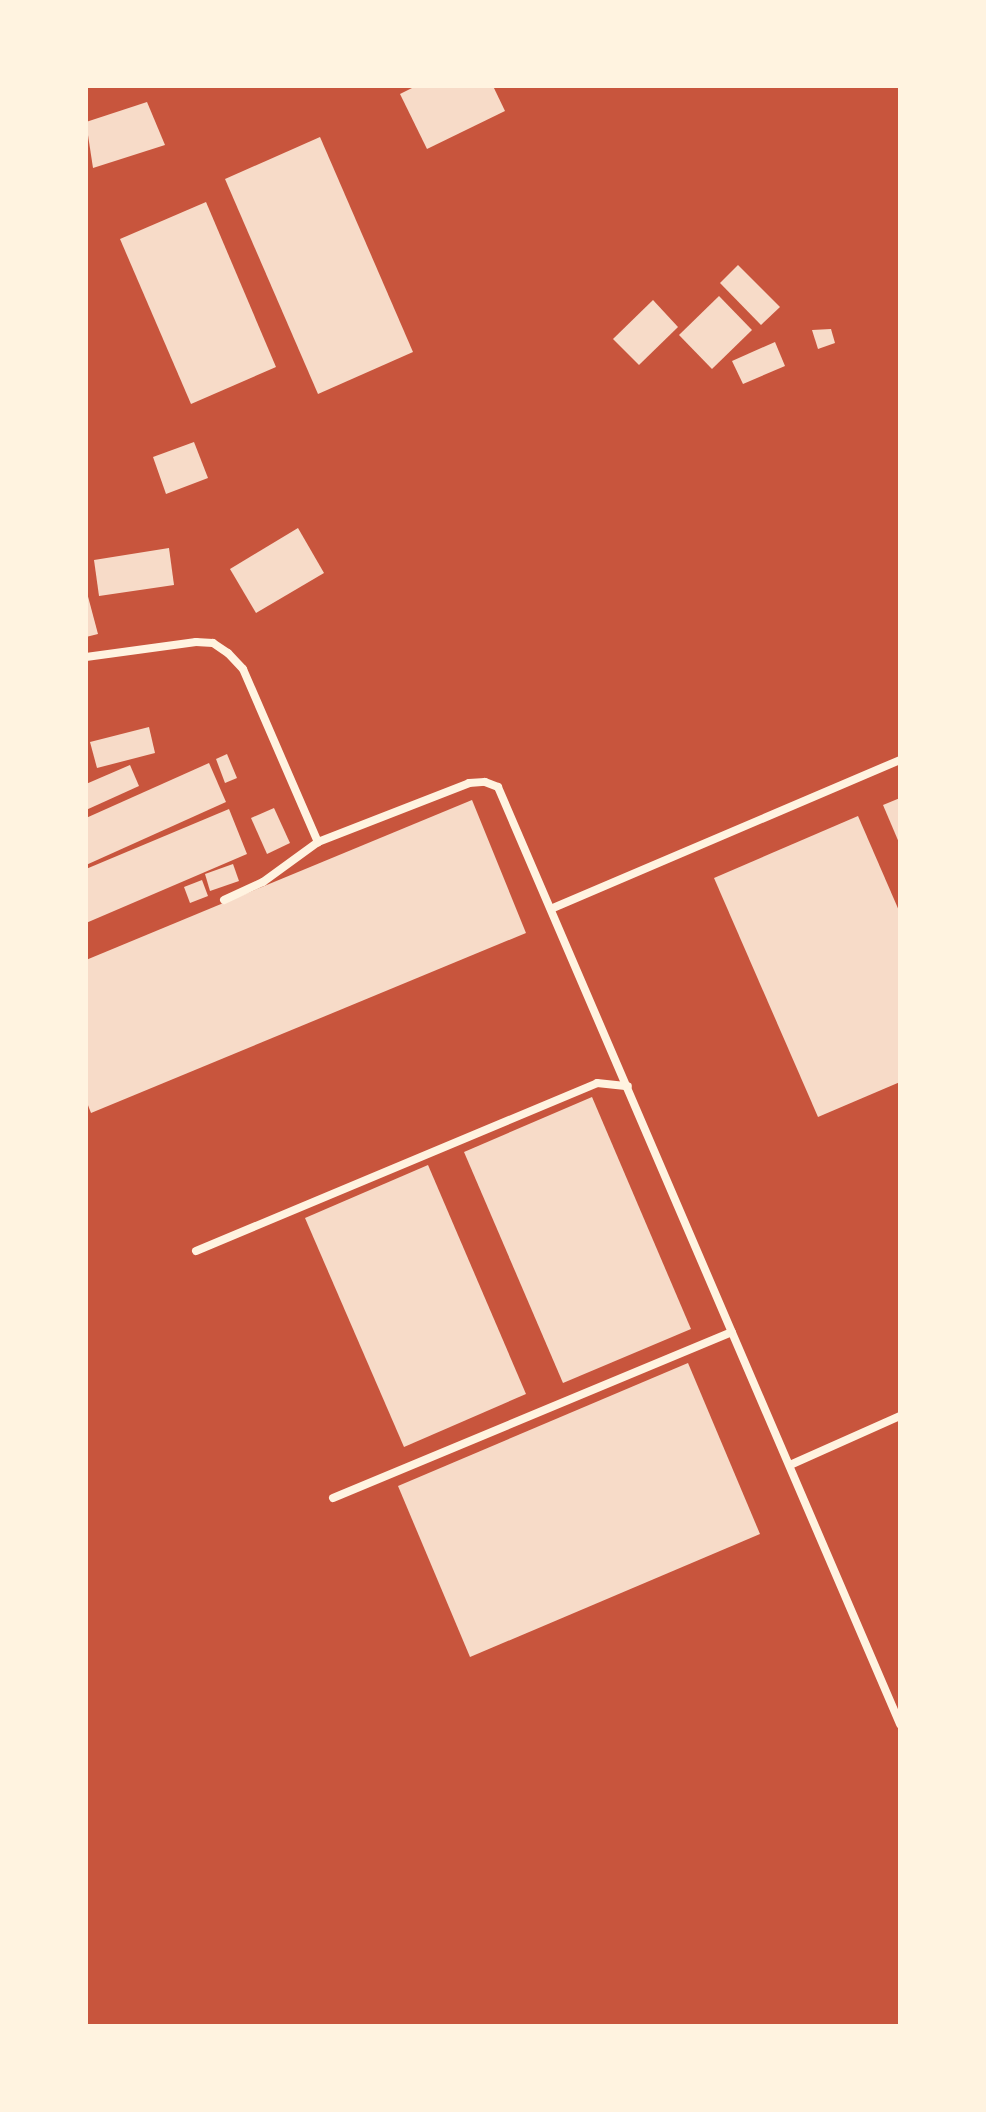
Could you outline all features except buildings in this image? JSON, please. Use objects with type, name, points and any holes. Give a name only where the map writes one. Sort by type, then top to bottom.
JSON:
[{"type":"street","points":[[86,657],[196,642],[213,643],[228,653],[243,669],[318,842]]},
{"type":"street","points":[[553,908],[900,760]]},
{"type":"street","points":[[224,900],[263,882],[318,842],[485,782],[498,787],[553,908],[900,1724]]},
{"type":"street","points":[[196,1251],[597,1083],[628,1086]]},
{"type":"street","points":[[333,1498],[732,1332]]},
{"type":"street","points":[[790,1465],[900,1416]]}]
